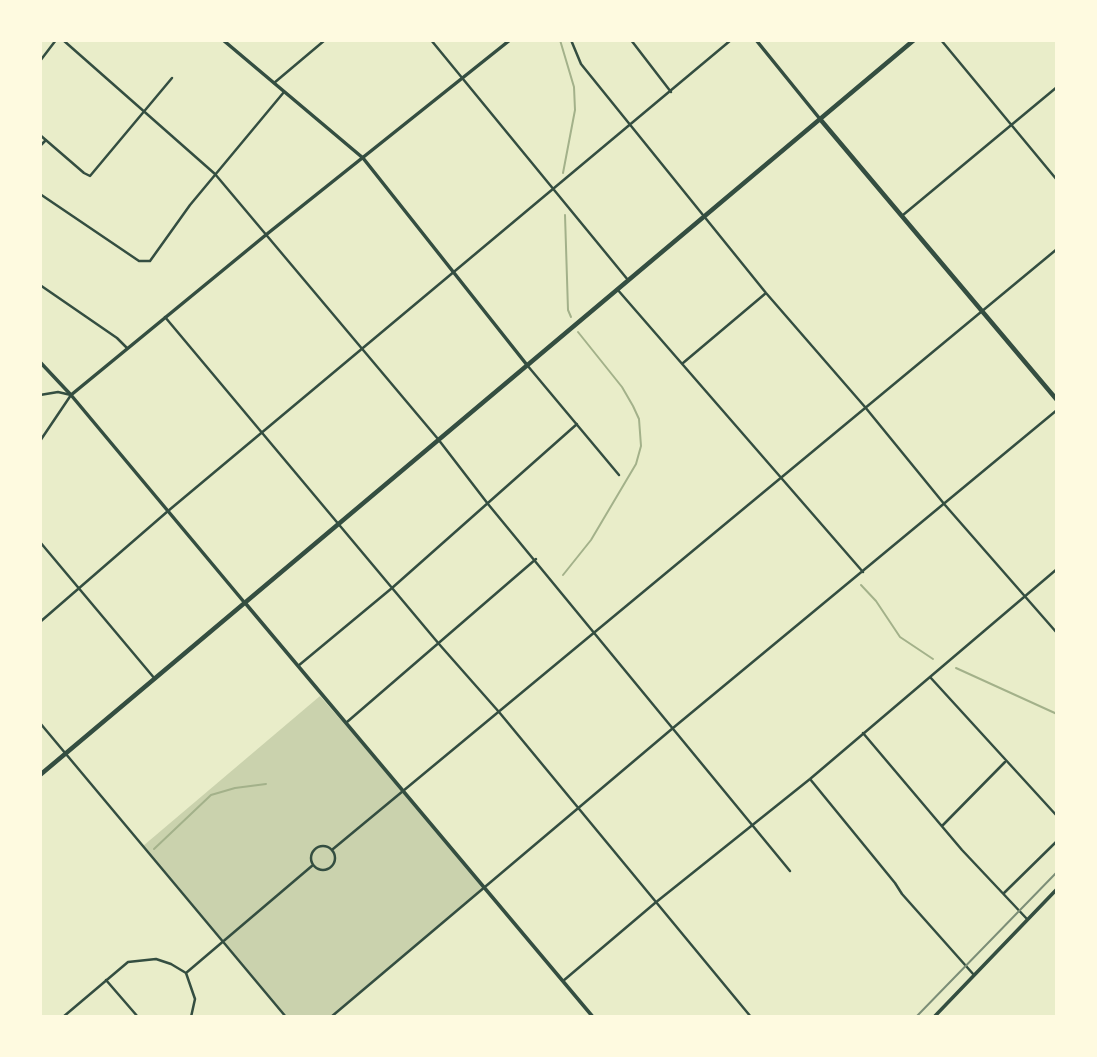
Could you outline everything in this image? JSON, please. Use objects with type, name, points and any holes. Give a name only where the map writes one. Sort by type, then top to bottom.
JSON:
[{"type":"main road","points":[[40,775],[914,40]]},
{"type":"main road","points":[[820,119],[1057,400]]},
{"type":"street","points":[[40,61],[56,40]]},
{"type":"street","points":[[63,40],[215,174],[438,439],[488,504],[536,559],[790,871]]},
{"type":"street","points":[[223,40],[363,158],[453,274],[619,475]]},
{"type":"street","points":[[274,83],[325,40]]},
{"type":"street","points":[[431,40],[628,281]]},
{"type":"street","points":[[40,441],[71,395],[509,40]]},
{"type":"street","points":[[571,40],[581,64],[766,293],[1057,633]]},
{"type":"street","points":[[631,40],[671,92]]},
{"type":"street","points":[[40,622],[261,432],[554,191],[731,40]]},
{"type":"street","points":[[756,40],[820,119]]},
{"type":"street","points":[[941,40],[1057,180]]},
{"type":"street","points":[[40,135],[90,176],[172,78]]},
{"type":"street","points":[[902,216],[1057,87]]},
{"type":"street","points":[[40,194],[145,262],[150,261],[215,174],[285,91]]},
{"type":"street","points":[[40,146],[46,140]]},
{"type":"street","points":[[332,849],[1057,249]]},
{"type":"street","points":[[40,285],[117,338],[127,348]]},
{"type":"street","points":[[617,289],[864,572]]},
{"type":"street","points":[[682,364],[766,293]]},
{"type":"street","points":[[165,317],[391,588],[499,712],[751,1017]]},
{"type":"street","points":[[40,362],[71,395],[593,1017]]},
{"type":"street","points":[[40,395],[58,392],[71,395]]},
{"type":"street","points":[[331,1017],[673,728],[1057,410]]},
{"type":"street","points":[[298,666],[488,504],[577,424]]},
{"type":"street","points":[[40,542],[155,678]]},
{"type":"street","points":[[347,722],[536,559]]},
{"type":"street","points":[[563,981],[655,903],[810,779],[1057,569]]},
{"type":"street","points":[[930,677],[1057,816]]},
{"type":"street","points":[[40,723],[286,1017]]},
{"type":"street","points":[[863,733],[942,826],[1027,919]]},
{"type":"street","points":[[942,826],[1005,762]]},
{"type":"street","points":[[810,779],[902,894],[974,975]]},
{"type":"street","points":[[1003,894],[1057,841]]},
{"type":"street","points":[[325,846],[332,849],[335,860],[330,868],[321,870],[313,865],[311,857],[316,848],[325,846]]},
{"type":"street","points":[[186,973],[313,865]]},
{"type":"street","points":[[934,1017],[1057,889]]},
{"type":"street","points":[[63,1017],[128,962],[156,959],[186,973],[195,999],[191,1017]]},
{"type":"street","points":[[106,980],[138,1017]]},
{"type":"green space","points":[[320,696],[485,887],[331,1017],[286,1017],[143,846]]},
{"type":"waterway","points":[[560,40],[574,87],[575,110],[563,173]]},
{"type":"waterway","points":[[565,215],[568,310],[571,317]]},
{"type":"waterway","points":[[563,575],[591,540],[636,464],[641,446],[639,419],[633,406],[622,387],[578,332]]},
{"type":"waterway","points":[[861,585],[876,601],[900,637],[933,659]]},
{"type":"waterway","points":[[956,668],[1057,714]]},
{"type":"waterway","points":[[154,849],[211,795],[235,788],[266,784]]},
{"type":"railway","points":[[916,1017],[1057,872]]}]
